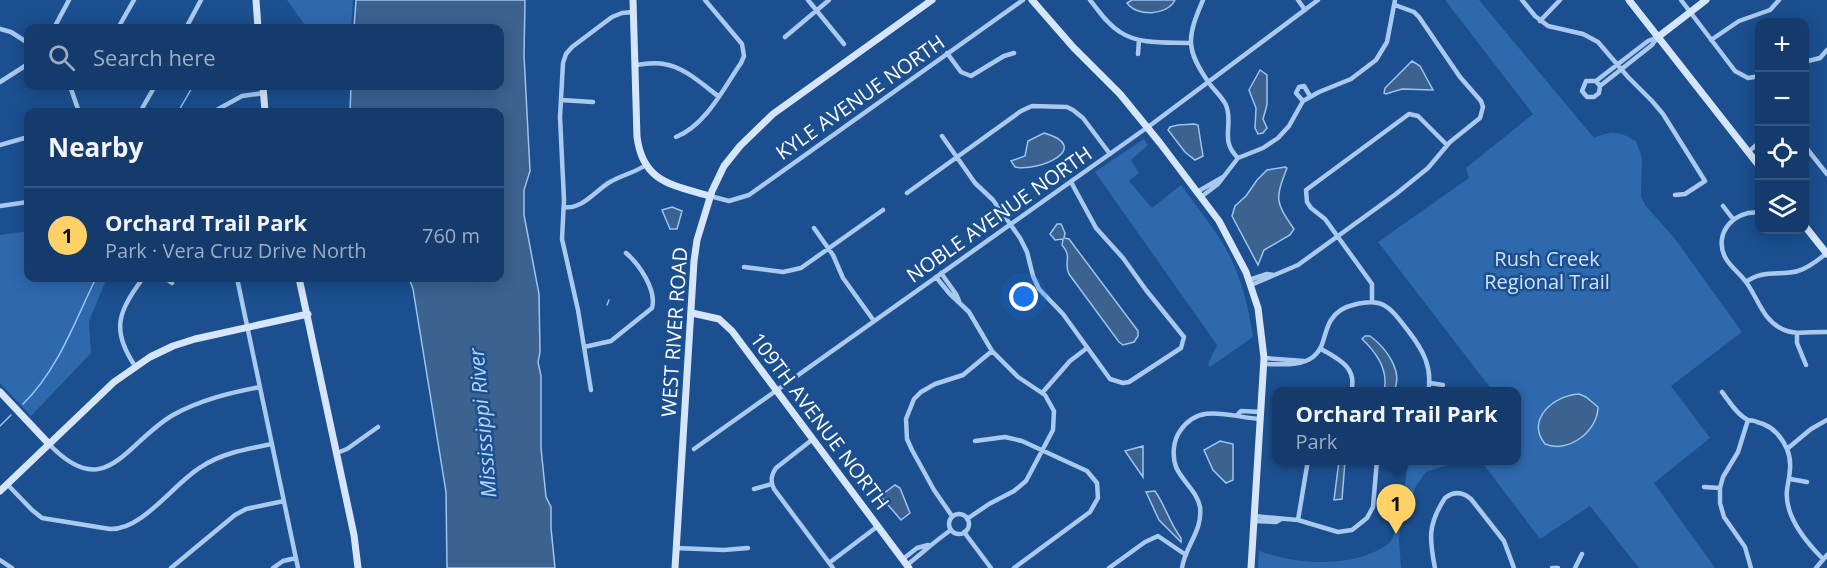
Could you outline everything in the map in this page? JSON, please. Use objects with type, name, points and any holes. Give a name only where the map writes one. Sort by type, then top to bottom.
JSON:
[{"type":"street","points":[[56,24],[69,0]]},
{"type":"street","points":[[120,24],[134,0]]},
{"type":"street","points":[[188,24],[201,0]]},
{"type":"street","points":[[256,0],[258,24]]},
{"type":"street","points":[[633,0],[639,150],[646,165],[663,182],[710,196]]},
{"type":"street","points":[[676,137],[687,132],[695,124],[742,61],[744,50],[742,44],[705,0]]},
{"type":"street","points":[[808,0],[844,44]]},
{"type":"street","points":[[785,37],[830,0]]},
{"type":"street","name":"WEST RIVER ROAD","points":[[675,568],[696,251],[710,196],[718,178],[729,159],[763,122],[932,0]]},
{"type":"street","name":"KYLE AVENUE NORTH","points":[[710,196],[729,201],[749,195],[1023,0]]},
{"type":"street","points":[[1032,0],[1073,47],[1120,94],[1199,194],[1230,238],[1250,283],[1260,319],[1264,361],[1251,568]]},
{"type":"street","points":[[1090,0],[1109,24],[1120,33],[1139,40],[1191,43]]},
{"type":"street","points":[[1203,0],[1193,28],[1191,43],[1194,60],[1226,106],[1228,143],[1238,158]]},
{"type":"street","points":[[1298,0],[1305,10]]},
{"type":"street","name":"NOBLE AVENUE NORTH","points":[[694,449],[1147,128],[1318,0]]},
{"type":"street","points":[[1522,0],[1540,21],[1556,29],[1596,37],[1619,67],[1663,114],[1694,160],[1705,181],[1685,195],[1675,195]]},
{"type":"street","points":[[1540,21],[1560,0]]},
{"type":"street","points":[[1629,0],[1755,161]]},
{"type":"street","points":[[1681,0],[1740,75],[1748,78],[1755,77]]},
{"type":"street","points":[[1619,67],[1600,86],[1597,96],[1590,98],[1584,94],[1582,87],[1586,81],[1596,81],[1652,45],[1658,37],[1706,0]]},
{"type":"street","points":[[1711,40],[1739,21],[1767,12],[1779,0]]},
{"type":"street","points":[[1199,194],[1218,184],[1238,158],[1271,144],[1278,138],[1289,126],[1303,102],[1310,96],[1351,80],[1376,60],[1387,42],[1395,3],[1419,17],[1460,77],[1481,101],[1482,113],[1477,121],[1447,145],[1412,183],[1298,265],[1250,283]]},
{"type":"street","points":[[591,390],[578,310],[562,239],[564,207],[560,117],[564,61],[569,49],[615,15],[633,12]]},
{"type":"street","points":[[0,29],[24,41]]},
{"type":"street","points":[[1138,54],[1139,40]]},
{"type":"street","points":[[1809,61],[1816,60],[1827,50]]},
{"type":"street","points":[[947,53],[961,72],[971,76],[1004,56],[1014,54]]},
{"type":"street","points":[[635,65],[660,63],[672,66],[685,72],[718,96]]},
{"type":"street","points":[[0,82],[24,67]]},
{"type":"street","points":[[1596,81],[1600,86]]},
{"type":"street","points":[[1303,102],[1296,93],[1299,87],[1304,86],[1310,96]]},
{"type":"street","points":[[71,90],[78,108]]},
{"type":"street","points":[[142,108],[153,90]]},
{"type":"street","points":[[220,108],[242,96],[260,90]]},
{"type":"street","points":[[263,90],[265,108]]},
{"type":"street","points":[[561,100],[593,102]]},
{"type":"street","points":[[906,193],[1021,111],[1032,106],[1067,107],[1079,113],[1110,154]]},
{"type":"street","points":[[1372,301],[1372,284],[1325,219],[1307,202],[1306,195],[1309,187],[1400,119],[1410,114],[1419,117],[1447,145]]},
{"type":"street","points":[[942,136],[979,188],[993,200],[1011,224],[1024,245],[1030,270],[1039,289],[1063,314],[1110,379],[1123,384],[1135,380],[1175,352],[1183,344],[1184,338],[1124,258],[1096,228],[1071,182]]},
{"type":"street","points":[[0,145],[24,138]]},
{"type":"street","points":[[1747,152],[1755,146]]},
{"type":"street","points":[[1809,151],[1827,174]]},
{"type":"street","points":[[1821,166],[1827,161]]},
{"type":"street","points":[[564,207],[575,206],[609,182],[630,175],[646,165]]},
{"type":"street","points":[[0,206],[24,203]]},
{"type":"street","points":[[1723,206],[1733,219]]},
{"type":"street","points":[[744,267],[790,271],[801,268],[883,210]]},
{"type":"street","points":[[1755,213],[1743,214],[1733,219],[1725,230],[1720,248],[1728,262],[1746,282],[1773,324],[1797,333],[1827,332]]},
{"type":"street","points":[[814,228],[829,249],[843,278],[874,321]]},
{"type":"street","points":[[1746,282],[1766,273],[1798,271],[1809,267],[1827,253],[1809,231]]},
{"type":"street","points":[[584,347],[611,341],[652,308],[653,303],[646,280],[636,262],[626,253]]},
{"type":"street","points":[[941,273],[959,301]]},
{"type":"street","points":[[936,277],[969,312],[992,351],[1018,377],[1042,393],[1051,404],[1054,418],[1053,429],[1031,475],[1020,486],[967,519]]},
{"type":"street","points":[[135,366],[122,343],[120,322],[126,302],[140,282]]},
{"type":"street","points":[[238,282],[298,568]]},
{"type":"street","points":[[300,282],[354,535],[358,568]]},
{"type":"street","points":[[1264,361],[1297,364],[1312,358],[1321,349],[1326,327],[1335,315],[1345,308],[1372,301],[1389,308],[1419,344],[1427,361],[1429,387]]},
{"type":"street","name":"109TH AVENUE NORTH","points":[[692,313],[712,316],[726,324],[906,564]]},
{"type":"street","points":[[0,491],[114,382],[160,351],[180,344],[308,314]]},
{"type":"street","points":[[1797,333],[1797,343],[1806,365]]},
{"type":"street","points":[[1042,393],[1070,362],[1087,348]]},
{"type":"street","points":[[1321,349],[1347,366],[1352,374],[1351,387]]},
{"type":"street","points":[[952,516],[934,490],[912,450],[907,438],[906,418],[914,399],[921,392],[935,384],[963,375],[992,351]]},
{"type":"street","points":[[1430,383],[1443,385]]},
{"type":"street","points":[[0,392],[63,459],[74,466],[86,469],[103,468],[119,459],[175,414],[214,397],[260,387]]},
{"type":"street","points":[[1722,392],[1738,412],[1748,420],[1766,425],[1775,431],[1787,449],[1790,459],[1790,479],[1787,492],[1789,505],[1810,547],[1825,557],[1816,568]]},
{"type":"street","points":[[1182,568],[1198,527],[1200,508],[1195,494],[1176,466],[1174,456],[1177,436],[1189,421],[1203,414],[1237,414],[1240,417],[1261,415]]},
{"type":"street","points":[[1748,420],[1738,452],[1723,477],[1720,503],[1724,517],[1745,547],[1751,568]]},
{"type":"street","points":[[1787,449],[1827,420]]},
{"type":"street","points":[[337,453],[347,449],[378,427]]},
{"type":"street","points":[[975,441],[1014,438],[1087,471],[1097,483],[1098,498],[1090,512],[1014,568]]},
{"type":"street","points":[[813,439],[776,468],[771,477],[772,484],[831,566],[878,526]]},
{"type":"street","points":[[7,484],[32,510],[46,519],[110,529],[121,528],[140,518],[189,475],[207,463],[232,453],[272,444]]},
{"type":"street","points":[[1298,520],[1307,465]]},
{"type":"street","points":[[1254,518],[1276,522],[1281,519],[1298,520],[1338,532],[1352,530],[1367,518],[1373,507],[1377,465]]},
{"type":"street","points":[[1790,479],[1807,482]]},
{"type":"street","points":[[754,489],[772,484]]},
{"type":"street","points":[[1704,487],[1720,488]]},
{"type":"street","points":[[1434,568],[1430,539],[1432,523],[1445,498],[1458,493],[1471,500],[1504,541],[1514,568]]},
{"type":"street","points":[[171,568],[235,514],[246,509],[284,501]]},
{"type":"street","points":[[962,515],[967,519],[968,524],[964,532],[958,534],[951,530],[949,524],[952,516],[962,515]]},
{"type":"street","points":[[1302,529],[1304,522]]},
{"type":"street","points":[[906,564],[917,548],[928,545],[951,530]]},
{"type":"street","points":[[964,532],[991,568]]},
{"type":"street","points":[[1109,568],[1145,542],[1158,536],[1186,555]]},
{"type":"street","points":[[676,548],[724,550],[748,548]]},
{"type":"street","points":[[1575,568],[1581,554]]},
{"type":"street","points":[[273,568],[283,561],[296,558]]},
{"type":"street","points":[[0,560],[12,568]]},
{"type":"street","points":[[1552,568],[1558,568]]},
{"type":"green space","points":[[287,0],[353,0],[351,24],[304,24]]},
{"type":"green space","name":"Rush Creek Regional Trail","points":[[1445,0],[1479,0],[1594,138],[1615,133],[1636,141],[1642,158],[1641,196],[1645,205],[1675,239],[1742,332],[1671,386],[1710,438],[1654,483],[1715,568],[1639,568],[1590,506],[1540,539],[1484,465],[1521,465],[1521,387],[1490,387],[1378,242],[1469,178],[1466,168],[1533,114]]},
{"type":"green space","points":[[1144,139],[1148,145],[1131,160],[1139,173],[1129,181],[1152,208],[1181,185],[1227,250],[1242,286],[1253,337],[1210,367],[1208,364],[1217,345],[1095,172]]},
{"type":"green space","points":[[24,232],[24,282],[105,282],[89,321],[91,353],[31,416],[0,383],[0,235]]},
{"type":"green space","points":[[1409,465],[1447,465],[1426,472],[1416,486],[1400,530],[1401,568],[1258,568],[1259,551],[1289,559],[1321,562],[1352,559],[1380,549],[1393,538],[1405,496],[1406,474]]},
{"type":"water","name":"Mississippi River","points":[[356,0],[525,0],[524,55],[530,171],[524,190],[524,215],[539,294],[540,352],[538,362],[541,376],[541,448],[546,497],[551,507],[555,568],[447,568],[446,492],[410,282],[504,282],[504,108],[350,108],[351,90],[504,90],[504,24],[354,24]]},
{"type":"water","points":[[1132,0],[1175,0],[1166,9],[1152,13],[1132,8],[1127,3]]},
{"type":"water","points":[[1412,61],[1420,66],[1433,90],[1402,89],[1384,93],[1385,88]]},
{"type":"water","points":[[1260,70],[1267,75],[1267,105],[1263,119],[1267,128],[1263,133],[1258,134],[1255,128],[1256,108],[1249,90]]},
{"type":"water","points":[[1178,125],[1198,125],[1203,156],[1195,160],[1185,152],[1168,130]]},
{"type":"water","points":[[1044,133],[1058,139],[1064,145],[1058,157],[1037,166],[1015,167],[1011,161],[1025,156],[1028,141]]},
{"type":"water","points":[[1287,168],[1280,187],[1279,200],[1283,212],[1294,229],[1290,235],[1264,250],[1258,265],[1232,216],[1235,206],[1267,170]]},
{"type":"water","points":[[672,207],[682,211],[677,229],[670,229],[662,210]]},
{"type":"water","points":[[1057,224],[1061,224],[1065,233],[1064,238],[1069,239],[1138,331],[1134,342],[1123,345],[1119,342],[1069,274],[1067,253],[1062,245],[1063,239],[1055,240],[1050,234]]},
{"type":"water","points":[[1370,336],[1387,353],[1397,376],[1395,387],[1384,387],[1385,376],[1380,362],[1362,339]]},
{"type":"water","points":[[1579,394],[1598,407],[1593,424],[1587,432],[1572,443],[1563,446],[1545,444],[1538,426],[1545,410],[1560,399]]},
{"type":"water","points":[[1220,441],[1233,444],[1233,480],[1226,483],[1213,470],[1204,450]]},
{"type":"water","points":[[1143,446],[1143,477],[1125,451]]},
{"type":"water","points":[[1338,465],[1345,465],[1342,499],[1334,500]]},
{"type":"water","points":[[895,485],[900,488],[910,513],[901,520],[882,498],[883,494]]},
{"type":"water","points":[[1155,491],[1181,538],[1181,542],[1159,520],[1146,492]]},
{"type":"waterway","points":[[180,108],[191,90]]},
{"type":"waterway","points":[[23,404],[56,361],[94,282]]},
{"type":"waterway","points":[[607,305],[609,300]]},
{"type":"waterway","points":[[0,426],[11,415]]},
{"type":"place","name":"Orchard Trail Park","points":[[1396,534]]}]
